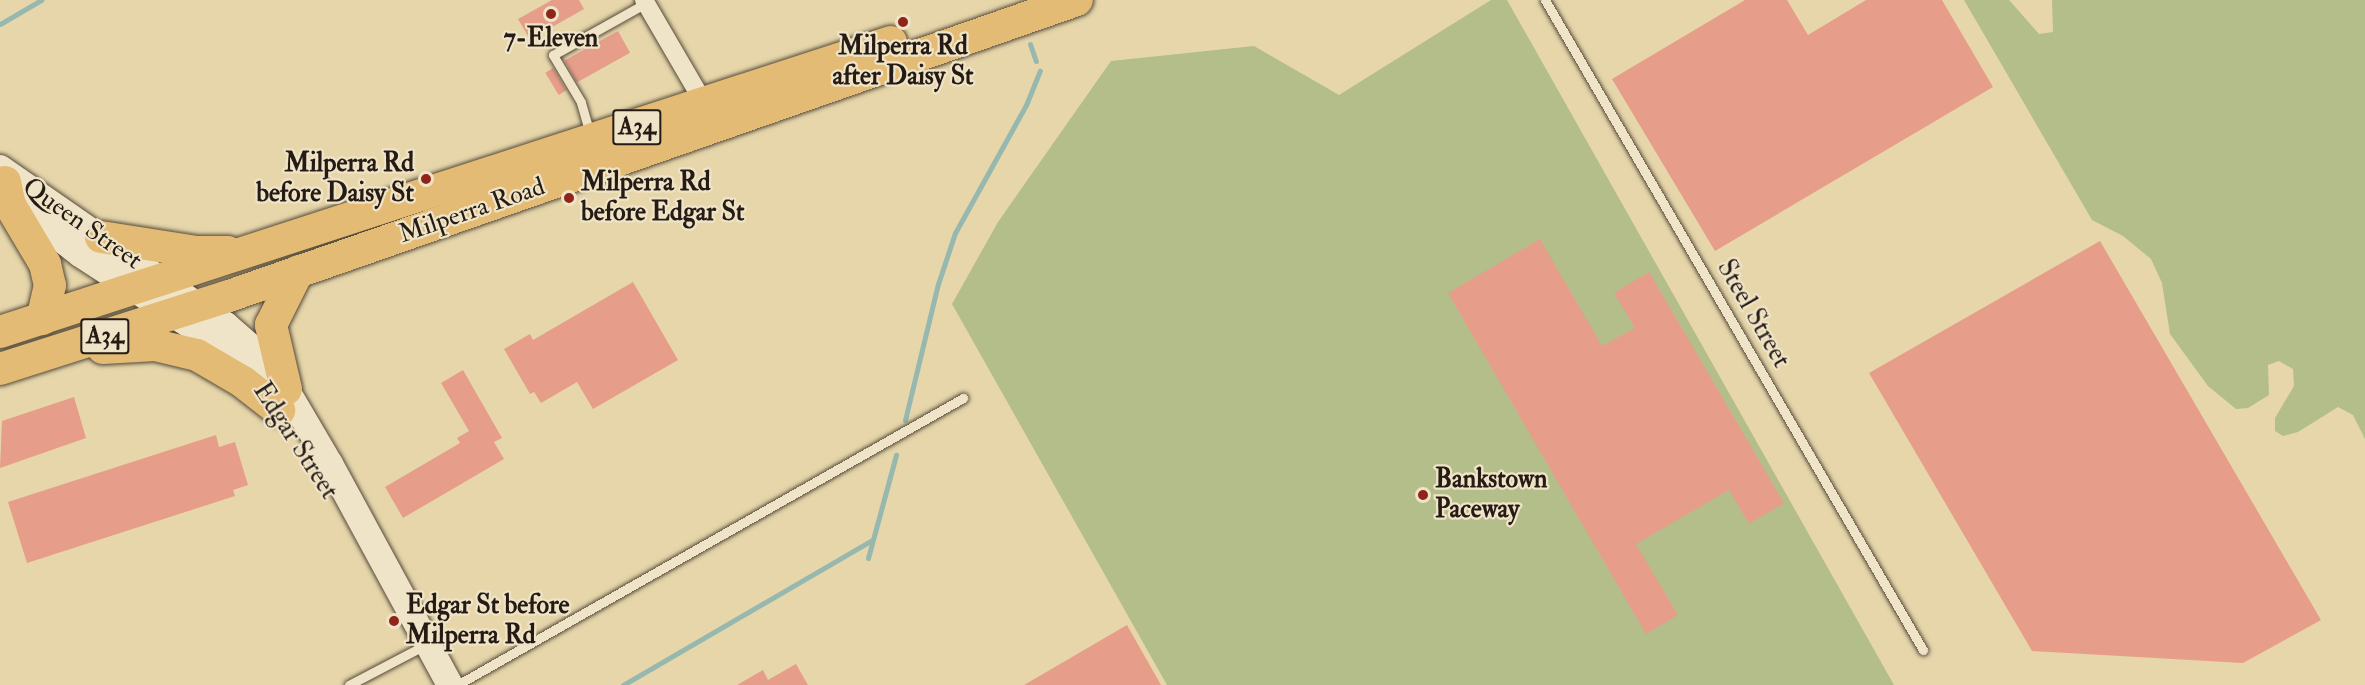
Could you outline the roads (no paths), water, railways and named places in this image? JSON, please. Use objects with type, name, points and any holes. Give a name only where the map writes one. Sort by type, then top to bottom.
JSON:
[{"type":"highway","name":"Milperra Road","points":[[0,332],[592,142],[1014,0]]},
{"type":"highway","name":"Milperra Road","points":[[0,369],[298,271],[1077,0]]},
{"type":"highway","points":[[2,175],[10,205],[45,264],[50,285],[42,319]]},
{"type":"highway","points":[[100,237],[197,252],[259,250]]},
{"type":"highway","points":[[283,399],[271,325],[298,271]]},
{"type":"highway","points":[[38,357],[124,345],[173,348],[219,366],[283,399]]},
{"type":"main road","name":"Queen Street","points":[[2,175],[164,280]]},
{"type":"main road","name":"Queen Street","points":[[2,175],[35,219],[132,289]]},
{"type":"main road","name":"Edgar Street","points":[[164,280],[184,310]]},
{"type":"main road","name":"Edgar Street","points":[[132,289],[241,336],[381,552],[401,600],[450,685]]},
{"type":"street","points":[[645,2],[705,105]]},
{"type":"lane","name":"Steel Street","points":[[1545,0],[1923,650]]},
{"type":"lane","points":[[592,142],[581,102],[553,55],[645,2]]},
{"type":"lane","points":[[457,685],[963,398]]},
{"type":"lane","points":[[350,685],[427,644]]},
{"type":"waterway","points":[[0,24],[41,0]]},
{"type":"waterway","points":[[1030,44],[1036,61]]},
{"type":"waterway","points":[[905,420],[938,284],[955,233],[1026,105],[1040,71]]},
{"type":"waterway","points":[[868,558],[896,455]]},
{"type":"waterway","points":[[623,685],[872,540]]},
{"type":"place","name":"7-Eleven","points":[[551,14]]},
{"type":"place","name":"Milperra Rd after Daisy St","points":[[903,22]]},
{"type":"place","name":"Milperra Rd before Daisy St","points":[[426,179]]},
{"type":"place","name":"Milperra Rd before Edgar St","points":[[569,198]]},
{"type":"place","name":"Bankstown Paceway","points":[[1423,495]]},
{"type":"place","name":"Edgar St before Milperra Rd","points":[[394,621]]}]
